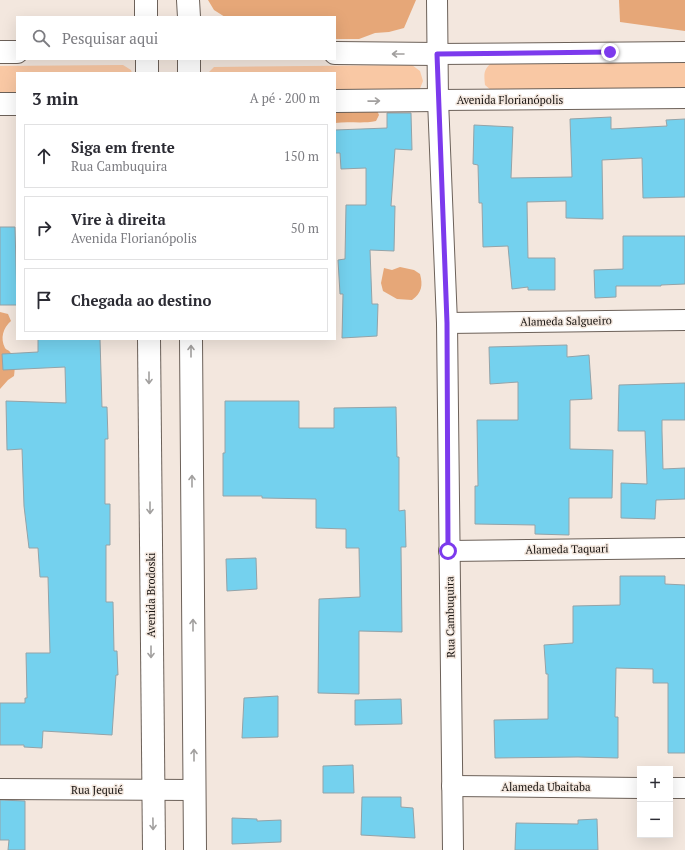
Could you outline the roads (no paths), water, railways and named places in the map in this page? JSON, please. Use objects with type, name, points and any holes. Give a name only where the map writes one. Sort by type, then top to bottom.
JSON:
[{"type":"street","points":[[146,0],[146,16]]},
{"type":"street","points":[[188,0],[188,16]]},
{"type":"street","name":"Rua Cambuquira","points":[[437,0],[438,100],[447,323],[448,551],[453,850]]},
{"type":"street","points":[[0,52],[16,52]]},
{"type":"street","points":[[336,53],[437,54],[685,52]]},
{"type":"street","points":[[147,60],[147,72]]},
{"type":"street","points":[[189,60],[189,72]]},
{"type":"street","name":"Avenida Florianópolis","points":[[336,101],[685,98]]},
{"type":"street","points":[[0,104],[16,104]]},
{"type":"street","name":"Alameda Salgueiro","points":[[447,323],[685,320]]},
{"type":"street","name":"Avenida Brodoski","points":[[149,340],[152,790],[154,850]]},
{"type":"street","points":[[191,340],[195,850]]},
{"type":"street","name":"Alameda Taquari","points":[[448,551],[685,548]]},
{"type":"street","name":"Alameda Ubaitaba","points":[[452,786],[637,788]]},
{"type":"street","points":[[673,788],[685,788]]},
{"type":"street","name":"Rua Jequié","points":[[0,789],[194,790]]}]
